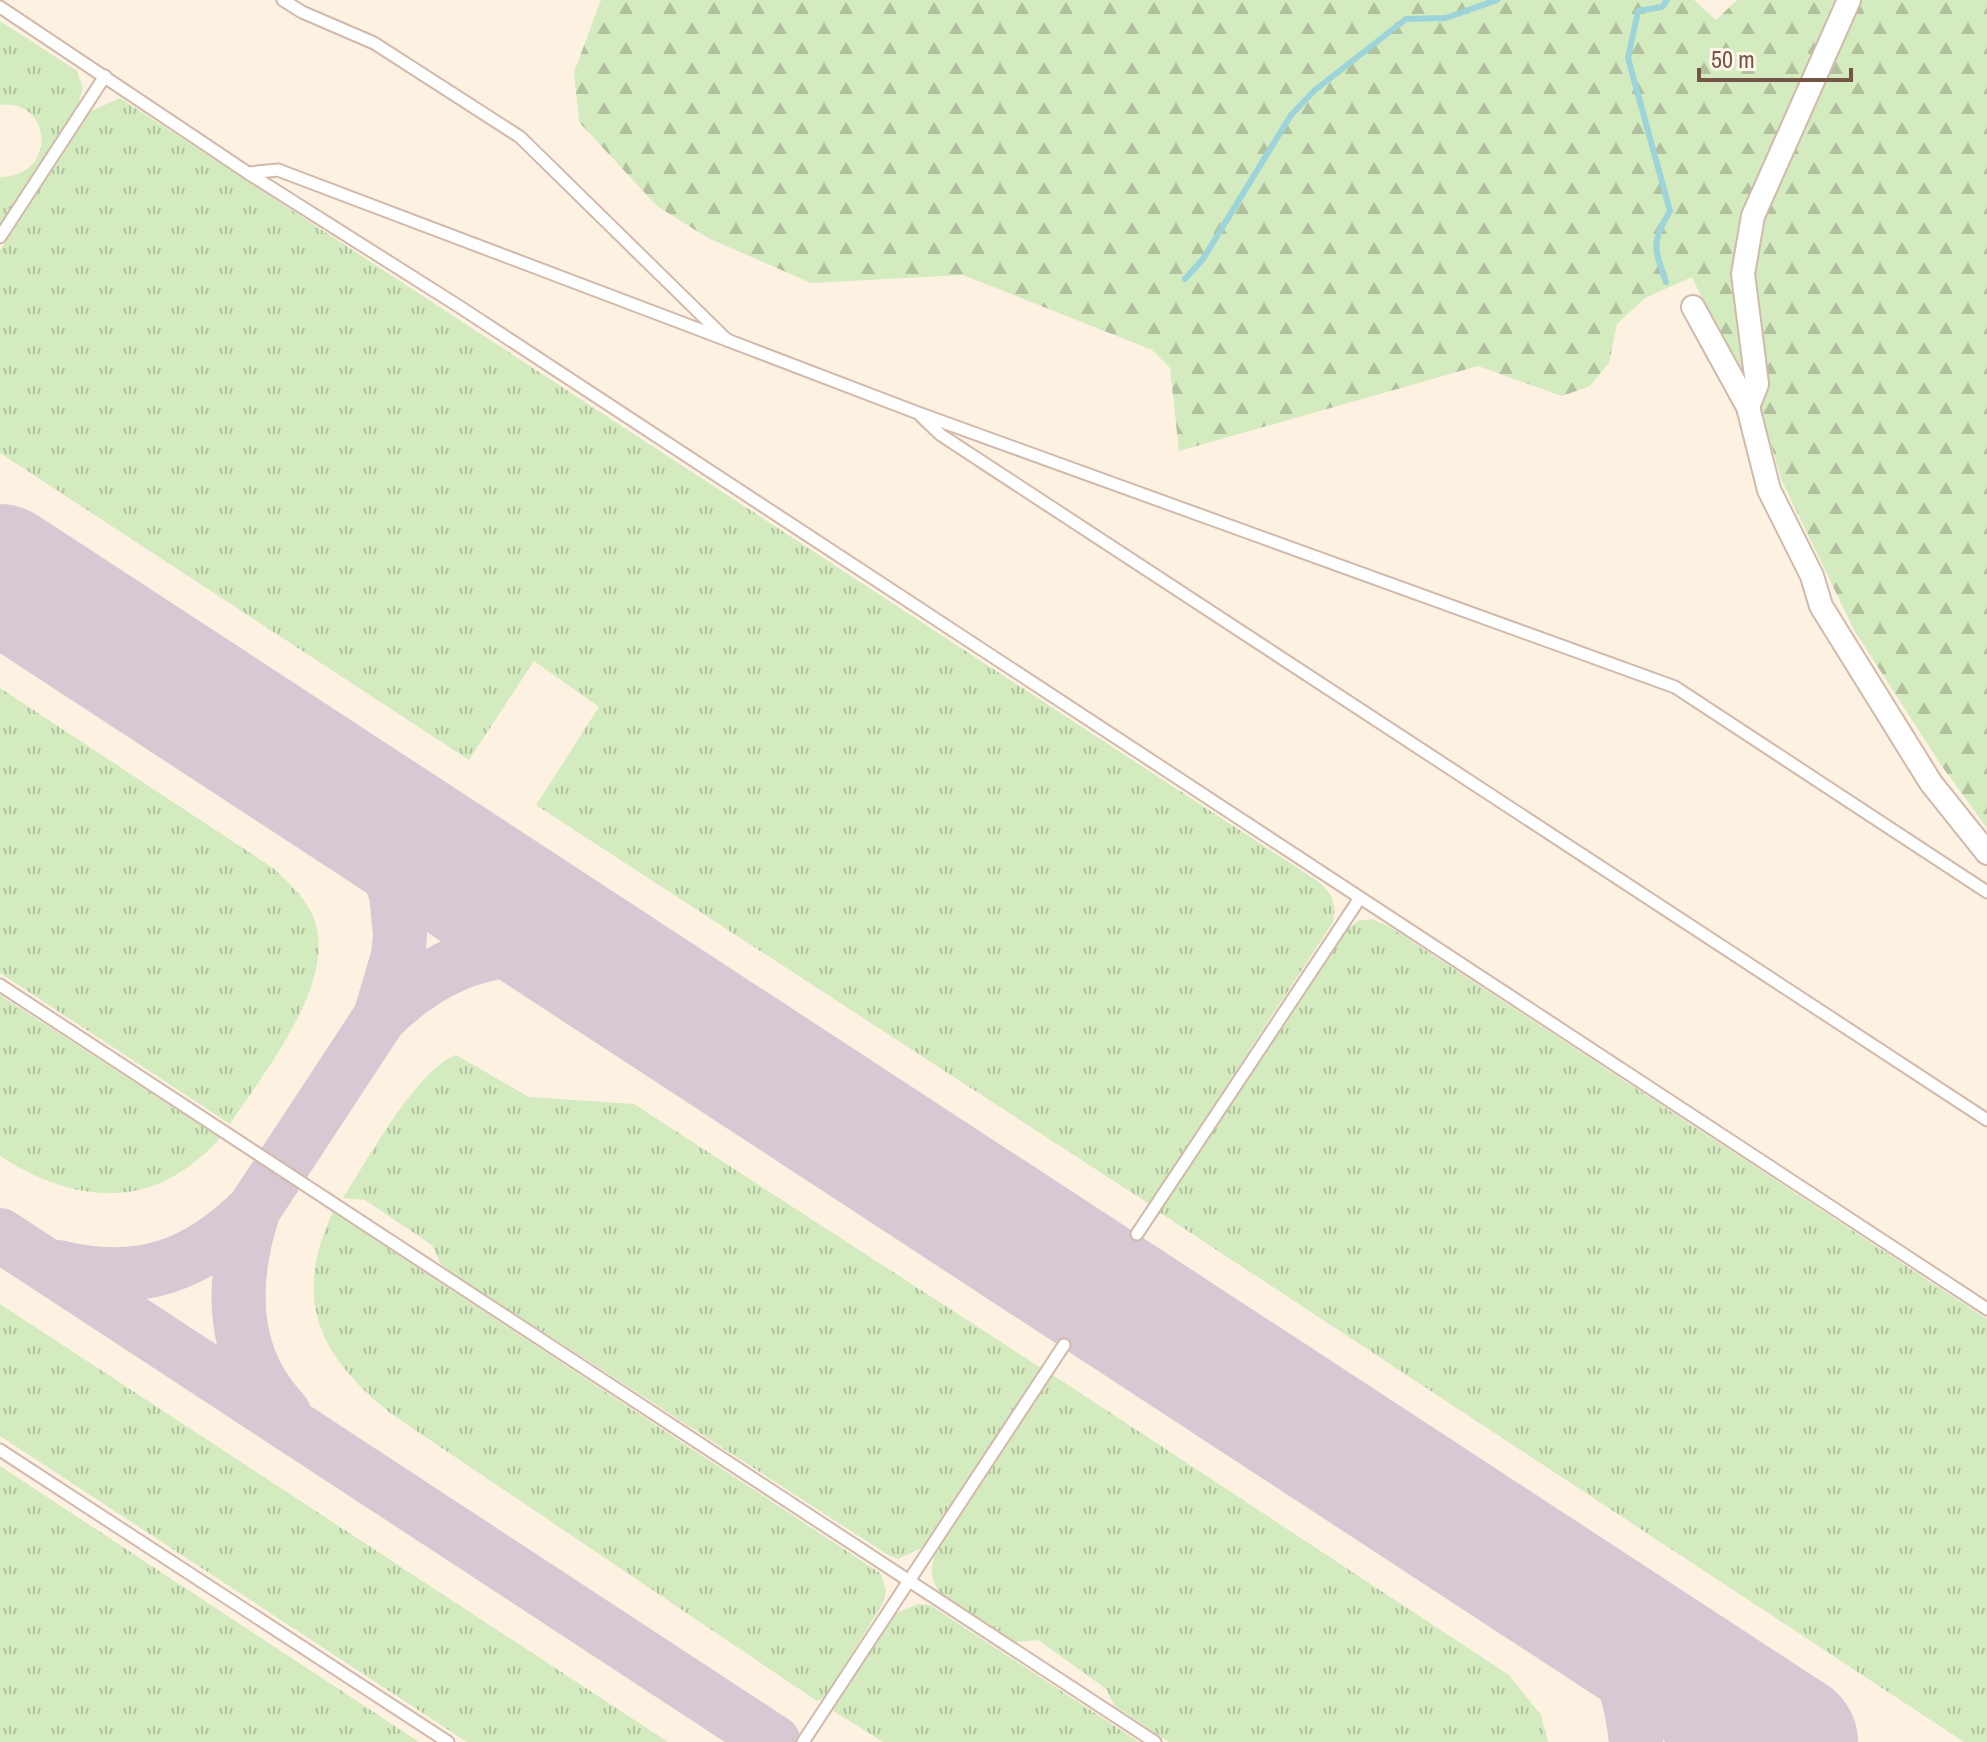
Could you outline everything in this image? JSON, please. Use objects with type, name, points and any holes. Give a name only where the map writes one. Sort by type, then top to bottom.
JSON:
[{"type":"street","points":[[1748,407],[1757,384],[1743,274],[1753,216],[1849,0]]},
{"type":"street","points":[[1693,307],[1748,407],[1769,490],[1812,576],[1821,606],[1931,783],[1987,853]]},
{"type":"lane","points":[[283,0],[302,12],[374,43],[520,137],[727,340]]},
{"type":"lane","points":[[0,7],[248,173],[474,316],[1987,1309]]},
{"type":"lane","points":[[0,237],[105,76]]},
{"type":"lane","points":[[248,173],[278,170],[918,413],[1675,687],[1987,892]]},
{"type":"lane","points":[[918,413],[941,435],[1987,1120]]},
{"type":"lane","points":[[1137,1234],[1360,898]]},
{"type":"lane","points":[[0,985],[1155,1742]]},
{"type":"lane","points":[[803,1742],[1064,1345]]},
{"type":"lane","points":[[0,1450],[448,1742]]},
{"type":"green space","points":[[601,0],[1694,0],[1716,20],[1737,0],[1987,0],[1987,828],[1941,765],[1854,630],[1782,481],[1768,434],[1692,277],[1645,298],[1617,324],[1609,363],[1590,386],[1562,396],[1478,366],[1179,451],[1170,368],[1152,350],[963,275],[811,283],[708,238],[657,206],[579,122],[574,72]]},
{"type":"green space","points":[[0,21],[76,70],[83,87],[77,109],[0,227],[0,177],[19,173],[32,164],[40,152],[42,138],[38,124],[30,113],[17,106],[0,105]]},
{"type":"green space","points":[[120,98],[1323,886],[1334,904],[1333,922],[1149,1204],[536,805],[599,707],[534,661],[469,760],[0,453],[0,250],[91,111]]},
{"type":"green space","points":[[0,688],[273,868],[300,895],[312,914],[318,939],[316,967],[308,995],[295,1024],[230,1124],[0,973]]},
{"type":"green space","points":[[1372,919],[1390,927],[1987,1319],[1987,1742],[1964,1742],[1159,1212],[1347,929],[1358,921]]},
{"type":"green space","points":[[0,995],[220,1138],[195,1162],[169,1179],[142,1189],[115,1193],[87,1192],[58,1185],[0,1156]]},
{"type":"green space","points":[[456,1055],[529,1097],[634,1104],[1041,1368],[924,1547],[898,1559],[888,1555],[449,1271],[440,1263],[432,1245],[365,1200],[343,1198],[409,1097],[425,1078]]},
{"type":"green space","points":[[333,1212],[880,1573],[886,1589],[884,1601],[826,1697],[817,1701],[390,1413],[365,1391],[330,1347],[319,1323],[314,1299],[314,1272]]},
{"type":"green space","points":[[0,1304],[668,1742],[467,1742],[0,1436]]},
{"type":"green space","points":[[1053,1375],[1509,1675],[1541,1715],[1548,1742],[1169,1742],[1115,1706],[1105,1688],[1038,1640],[1016,1642],[939,1592],[932,1572],[936,1552]]},
{"type":"green space","points":[[0,1466],[419,1742],[0,1742]]},
{"type":"green space","points":[[918,1604],[930,1605],[1139,1742],[883,1742],[832,1710],[896,1613]]},
{"type":"waterway","points":[[1185,279],[1203,259],[1291,115],[1315,90],[1406,19],[1446,18],[1497,0]]},
{"type":"waterway","points":[[1666,282],[1656,245],[1670,211],[1628,58],[1638,11],[1662,7],[1667,0]]},
{"type":"taxiway","points":[[58,1267],[87,1273],[115,1274],[165,1267],[188,1258],[233,1229],[254,1209],[380,1017],[398,956],[400,935],[396,894],[380,849],[352,810],[319,781]]},
{"type":"taxiway","points":[[380,1017],[439,972],[461,962],[508,951],[533,950],[569,955],[639,989]]},
{"type":"taxiway","points":[[254,1209],[241,1262],[239,1316],[252,1366],[284,1413]]},
{"type":"taxiway","points":[[0,1235],[774,1742]]},
{"type":"taxiway","points":[[1559,1590],[1603,1641],[1613,1658],[1628,1696],[1636,1742]]},
{"type":"runway","points":[[0,572],[1790,1742]]}]
